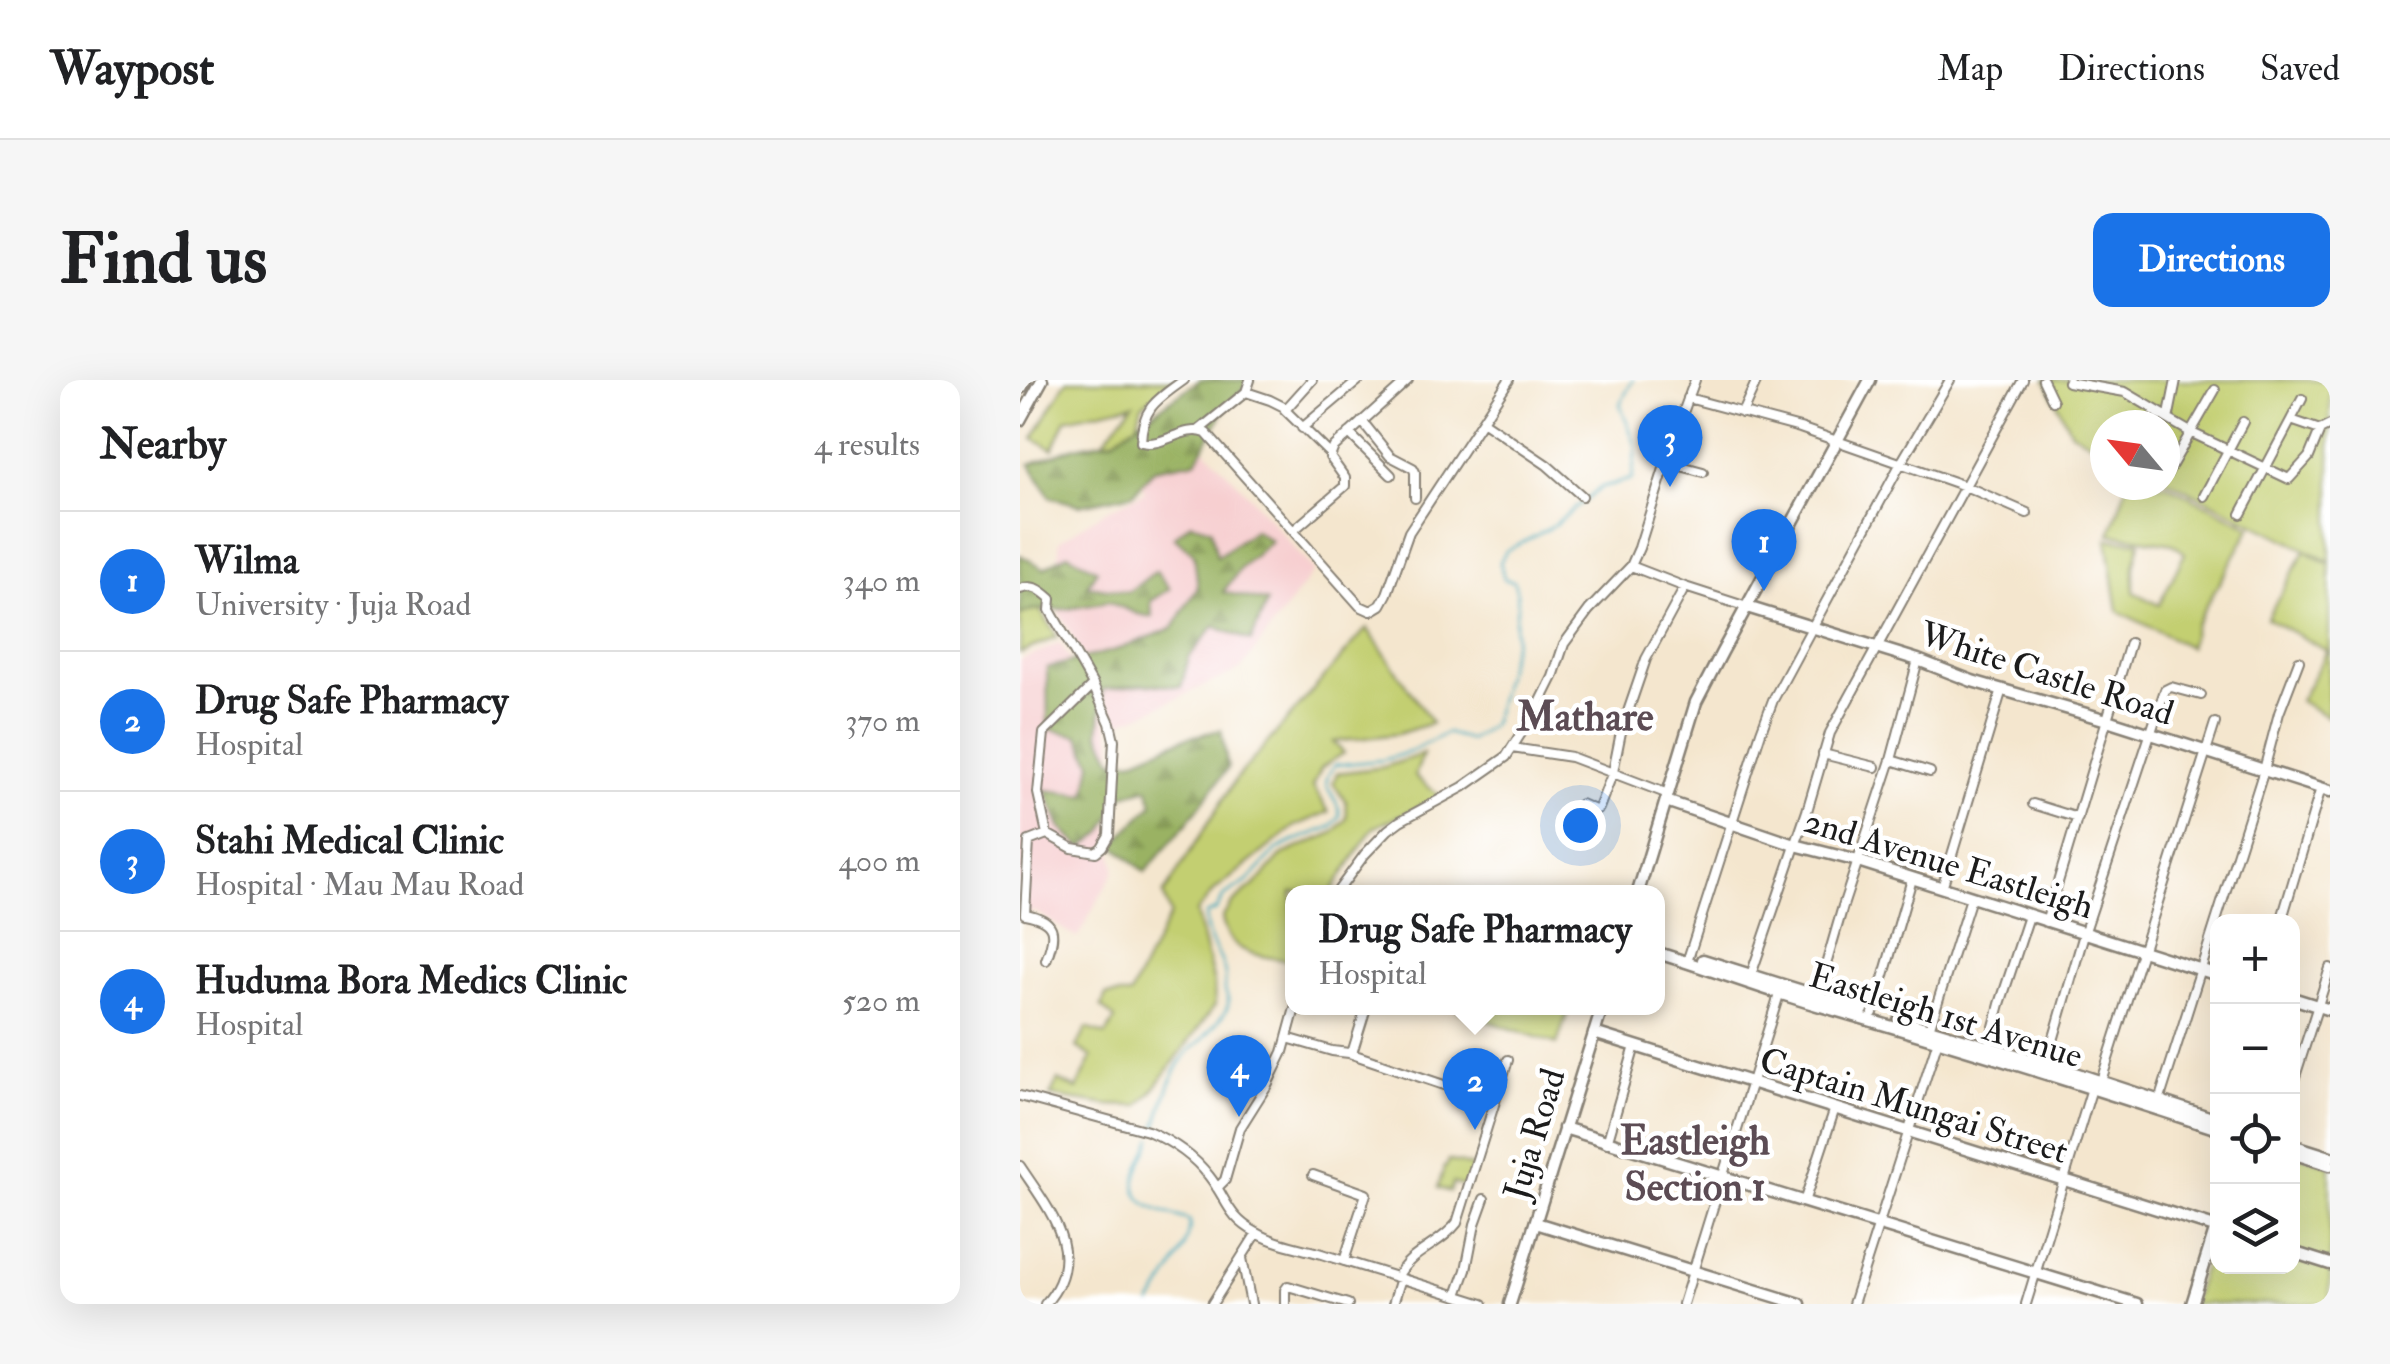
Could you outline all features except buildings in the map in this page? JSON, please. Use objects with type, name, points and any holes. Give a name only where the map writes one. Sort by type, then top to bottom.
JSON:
[{"type":"street","points":[[1020,420],[1042,380]]},
{"type":"street","points":[[1184,380],[1151,405],[1141,442],[1148,444],[1190,430],[1206,433],[1360,606],[1370,612],[1381,605],[1387,594],[1409,532],[1509,380]]},
{"type":"street","points":[[1199,430],[1246,392],[1250,380]]},
{"type":"street","points":[[1286,408],[1312,380]]},
{"type":"street","points":[[1302,428],[1359,380]]},
{"type":"street","points":[[1330,454],[1408,380]]},
{"type":"street","points":[[1342,885],[1388,830],[1506,757],[1539,705],[1564,644],[1589,610],[1631,566],[1696,380]]},
{"type":"street","points":[[1742,412],[1757,380]]},
{"type":"street","points":[[1640,885],[1696,702],[1870,380]]},
{"type":"street","points":[[1688,959],[1766,717],[1900,463],[1950,380]]},
{"type":"street","points":[[1752,974],[1830,733],[2024,380]]},
{"type":"street","points":[[2043,380],[2053,400]]},
{"type":"street","points":[[2069,380],[2125,392],[2154,410]]},
{"type":"street","points":[[2169,410],[2176,380]]},
{"type":"street","points":[[2180,453],[2215,390]]},
{"type":"street","points":[[1246,392],[1286,408],[1330,454],[1346,480],[1294,530]]},
{"type":"street","points":[[1688,398],[1782,422],[2028,512]]},
{"type":"street","points":[[2242,514],[2302,398]]},
{"type":"street","points":[[2291,420],[2320,430]]},
{"type":"street","points":[[1362,421],[1390,456],[1413,468],[1415,498]]},
{"type":"street","points":[[1482,421],[1538,458],[1582,496]]},
{"type":"street","points":[[2204,496],[2242,422]]},
{"type":"street","points":[[2180,426],[2291,478],[2309,457],[2320,430],[2330,425]]},
{"type":"street","points":[[1349,433],[1391,475]]},
{"type":"street","points":[[1666,462],[1703,472]]},
{"type":"street","points":[[1631,566],[1747,607]]},
{"type":"street","points":[[1581,804],[1597,810],[1613,772],[1644,664],[1684,587]]},
{"type":"street","points":[[1020,589],[1038,588],[1052,599],[1050,610],[1093,685],[1114,740],[1111,822],[1108,836],[1096,852],[1072,848],[1047,834],[1038,793],[1044,733],[1093,685]]},
{"type":"street","name":"White Castle Road","points":[[1747,607],[2326,790]]},
{"type":"street","points":[[2046,922],[2130,643]]},
{"type":"street","points":[[1817,996],[1918,660]]},
{"type":"street","points":[[2159,1101],[2288,688],[2300,661]]},
{"type":"street","points":[[2046,1065],[2084,934],[2162,697],[2170,687],[2202,694]]},
{"type":"street","points":[[1942,888],[2002,689]]},
{"type":"street","points":[[2026,1304],[2063,1181],[2144,952],[2215,722]]},
{"type":"street","points":[[1512,748],[1558,754],[1613,772],[1667,798]]},
{"type":"street","points":[[1823,754],[1876,767]]},
{"type":"street","points":[[1891,760],[1930,772]]},
{"type":"street","points":[[2284,914],[2326,790]]},
{"type":"street","name":"2nd Avenue Eastleigh","points":[[1667,798],[1795,845],[1858,861],[2210,973]]},
{"type":"street","points":[[2033,804],[2078,818]]},
{"type":"street","points":[[1046,960],[1054,940],[1051,928],[1041,918],[1022,913],[1029,841],[1047,834]]},
{"type":"street","points":[[1873,1013],[1912,879]]},
{"type":"street","points":[[1929,1029],[1971,898]]},
{"type":"street","points":[[1988,1049],[2029,916]]},
{"type":"street","name":"Eastleigh 1st Avenue","points":[[1665,951],[2006,1063],[2210,1117]]},
{"type":"street","name":"Eastleigh 1st Avenue","points":[[1688,959],[1752,974],[1781,989],[1817,996],[2046,1065],[2210,1127]]},
{"type":"street","points":[[2300,1066],[2324,1008],[2330,968]]},
{"type":"street","points":[[1684,1304],[1781,989]]},
{"type":"street","points":[[2300,1000],[2324,1008]]},
{"type":"street","points":[[1217,1188],[1225,1180],[1240,1128],[1267,1085],[1288,1038],[1293,1015]]},
{"type":"street","points":[[1350,1053],[1364,1015]]},
{"type":"street","name":"Juja Road","points":[[1511,1304],[1600,1015]]},
{"type":"street","name":"Captain Mungai Street","points":[[1594,1033],[2210,1224]]},
{"type":"street","points":[[1288,1038],[1350,1053],[1494,1102]]},
{"type":"street","points":[[1852,1304],[1938,1040]]},
{"type":"street","points":[[1607,1143],[1635,1046]]},
{"type":"street","points":[[1393,1304],[1403,1265],[1450,1232],[1456,1222],[1508,1060]]},
{"type":"street","points":[[1020,1096],[1148,1130],[1165,1139],[1196,1162],[1230,1212],[1257,1233],[1483,1304]]},
{"type":"street","points":[[1804,1202],[1835,1108]]},
{"type":"street","points":[[1564,1128],[2137,1304]]},
{"type":"street","points":[[2300,1148],[2330,1157]]},
{"type":"street","points":[[2300,1156],[2330,1165]]},
{"type":"street","points":[[1020,1166],[1058,1227],[1064,1248],[1062,1277],[1045,1304]]},
{"type":"street","points":[[1313,1176],[1366,1194],[1344,1261]]},
{"type":"street","points":[[1456,1295],[1484,1199]]},
{"type":"street","points":[[1536,1222],[1800,1304]]},
{"type":"street","points":[[1212,1304],[1257,1233]]},
{"type":"street","points":[[2192,1304],[2210,1248]]},
{"type":"street","points":[[2300,1255],[2330,1264]]},
{"type":"street","points":[[1242,1258],[1251,1304]]},
{"type":"street","name":"Juja Road","points":[[1519,1277],[1520,1304]]},
{"type":"street","points":[[1285,1304],[1288,1286],[1348,1304]]},
{"type":"street","points":[[1511,1304],[1520,1304]]},
{"type":"shaded area","points":[[1196,440],[1314,571],[1241,669],[1118,723],[1044,584],[1042,572],[1059,559],[1059,541],[1103,512],[1145,492],[1137,468]]},
{"type":"shaded area","points":[[1060,643],[1105,716],[1112,739],[1109,825],[1115,870],[1077,938],[1036,912],[1020,911],[1020,660]]},
{"type":"green space","points":[[1067,380],[1176,380],[1142,405],[1133,441],[1092,455],[1133,404],[1066,419],[1053,449],[1033,438]]},
{"type":"green space","points":[[1200,380],[1253,380],[1226,407],[1196,461],[1154,469],[1133,494],[1079,505],[1050,497],[1030,464],[1075,447],[1113,440]]},
{"type":"green space","points":[[2045,380],[2330,380],[2330,562],[2180,487],[2180,410],[2090,410],[2090,442],[2071,432]]},
{"type":"green space","points":[[2180,492],[2251,527],[2195,625],[2189,647],[2118,611],[2107,539],[2140,542],[2134,592],[2159,605],[2185,553],[2173,544],[2110,534],[2122,500],[2180,500]]},
{"type":"green space","points":[[1191,523],[1211,529],[1217,557],[1254,530],[1271,541],[1241,568],[1223,592],[1267,602],[1251,641],[1214,626],[1189,657],[1181,687],[1145,684],[1103,689],[1099,733],[1113,760],[1131,761],[1182,739],[1221,730],[1228,768],[1145,872],[1113,845],[1153,804],[1148,788],[1123,795],[1102,833],[1082,848],[1060,827],[1045,790],[1086,795],[1092,763],[1079,736],[1048,729],[1047,668],[1119,649],[1173,628],[1198,587],[1194,554],[1174,537]]},
{"type":"green space","points":[[2305,551],[2330,565],[2328,717],[2300,701],[2327,651],[2267,618]]},
{"type":"green space","points":[[1068,554],[1097,570],[1087,586],[1129,592],[1156,571],[1170,589],[1151,601],[1152,617],[1109,602],[1032,610],[1020,615],[1020,555],[1044,568]]},
{"type":"green space","points":[[1034,600],[1057,637],[1020,653],[1020,607]]},
{"type":"green space","points":[[1367,628],[1432,723],[1398,734],[1333,742],[1344,753],[1322,767],[1313,786],[1329,812],[1295,826],[1213,892],[1196,912],[1214,983],[1215,1005],[1138,1106],[1050,1096],[1058,1080],[1077,1089],[1092,1057],[1077,1047],[1087,1028],[1106,1035],[1115,1019],[1101,1007],[1106,995],[1130,995],[1170,914],[1163,895],[1236,779]]},
{"type":"green space","points":[[1423,754],[1415,776],[1441,797],[1373,828],[1336,885],[1285,885],[1285,960],[1239,947],[1225,931],[1222,918],[1232,903],[1283,854],[1333,833],[1347,818],[1346,802],[1333,783],[1337,773],[1384,767]]},
{"type":"green space","points":[[1470,1015],[1567,1015],[1557,1044]]},
{"type":"green space","points":[[2300,1155],[2330,1165],[2330,1304],[2192,1304],[2210,1246],[2210,1274],[2300,1274]]},
{"type":"green space","points":[[1449,1160],[1473,1167],[1466,1187],[1453,1183],[1450,1192],[1438,1188]]},
{"type":"waterway","points":[[1155,1131],[1178,1067],[1225,1013],[1228,1004],[1224,969],[1208,934],[1206,914],[1216,910],[1223,897],[1248,881],[1278,849],[1331,827],[1340,816],[1327,785],[1335,765],[1383,760],[1410,752],[1447,733],[1470,740],[1492,725],[1515,637],[1518,602],[1513,581],[1504,579],[1500,562],[1506,551],[1550,528],[1602,487],[1632,479],[1636,446],[1620,404],[1633,380]]},
{"type":"waterway","points":[[1151,1304],[1182,1253],[1190,1221],[1152,1207],[1138,1195],[1137,1175],[1152,1138]]},
{"type":"place","name":"Stahi Medical Clinic","points":[[1670,487]]},
{"type":"place","name":"Wilma","points":[[1764,591]]},
{"type":"place","name":"Huduma Bora Medics Clinic","points":[[1239,1117]]},
{"type":"place","name":"Drug Safe Pharmacy","points":[[1475,1130]]},
{"type":"district","name":"Mathare","points":[[1585,716]]},
{"type":"district","name":"Eastleigh Section 1","points":[[1695,1163]]}]
